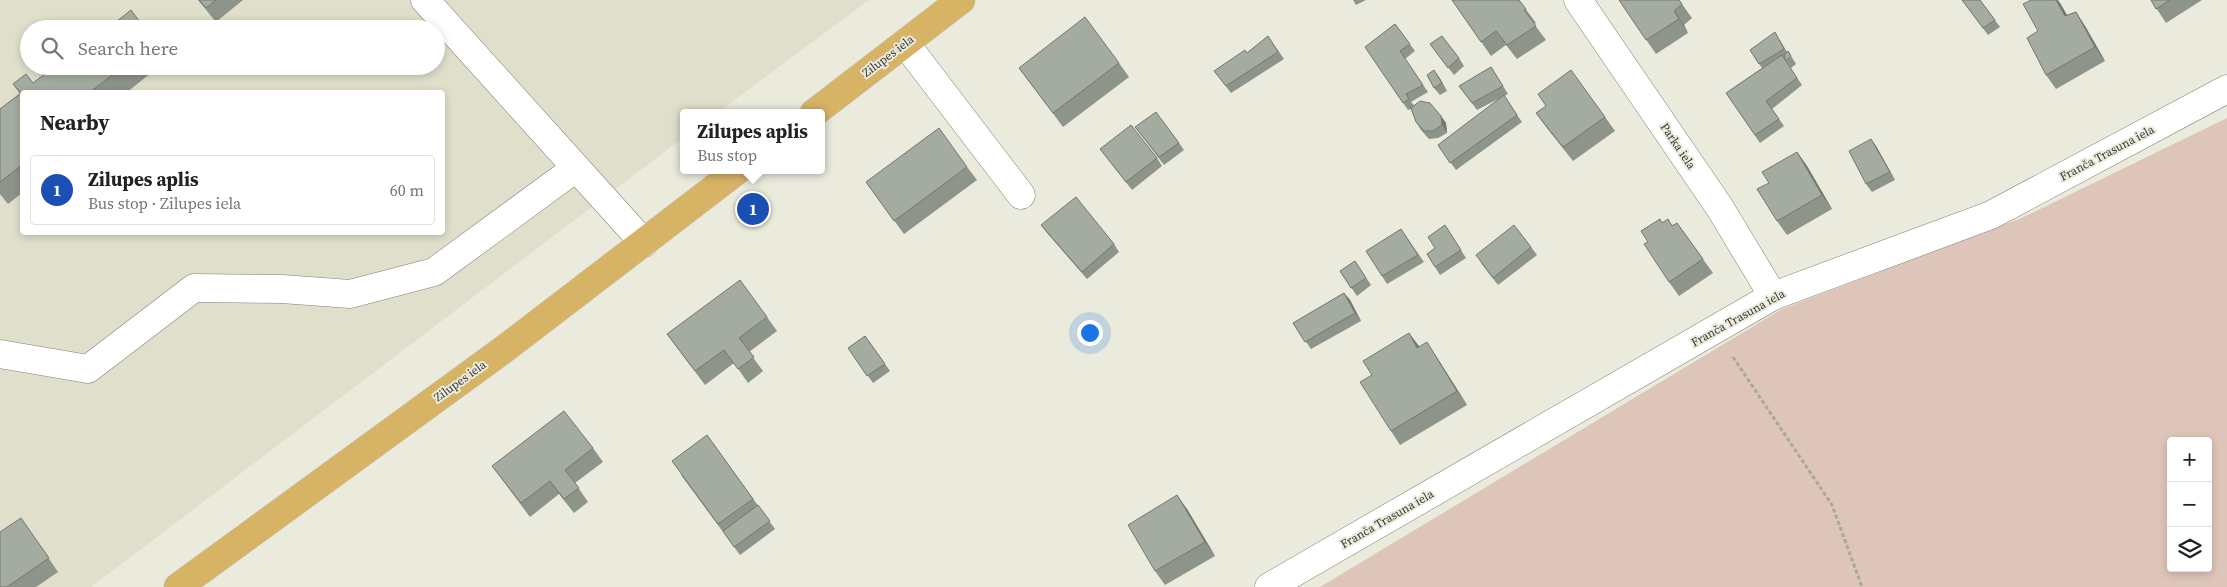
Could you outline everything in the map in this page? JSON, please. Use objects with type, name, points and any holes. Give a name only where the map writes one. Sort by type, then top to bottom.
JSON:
[{"type":"main road","name":"Zilupes iela","points":[[819,109],[961,0]]},
{"type":"main road","name":"Zilupes iela","points":[[178,587],[507,347],[733,174]]},
{"type":"street","points":[[425,0],[443,20]]},
{"type":"street","name":"Parka iela","points":[[1578,0],[1720,208],[1773,296]]},
{"type":"street","points":[[445,22],[644,243]]},
{"type":"street","points":[[905,43],[1021,195]]},
{"type":"street","name":"Franča Trasuna iela","points":[[1269,587],[1773,296],[1992,215],[2227,90]]},
{"type":"street","points":[[0,354],[88,369],[194,288],[282,289],[350,294],[434,272],[576,168]]},
{"type":"path","points":[[1715,330],[1832,505],[1862,587]]},
{"type":"shaded area","points":[[0,0],[869,0],[722,109],[680,109],[680,140],[91,587],[0,587]]},
{"type":"shaded area","points":[[2227,118],[2227,587],[1320,587],[1782,309],[2024,217]]},
{"type":"building","points":[[199,0],[216,0],[206,8]]},
{"type":"building","points":[[1452,0],[1519,0],[1536,26],[1507,45],[1496,31],[1481,42]]},
{"type":"building","points":[[1619,0],[1679,0],[1682,4],[1674,11],[1679,19],[1646,40]]},
{"type":"building","points":[[1962,0],[1980,0],[1995,20],[1983,28]]},
{"type":"building","points":[[2031,0],[2056,0],[2065,16],[2076,12],[2095,47],[2046,75],[2027,38],[2038,31],[2023,4]]},
{"type":"building","points":[[2151,0],[2170,0],[2156,9]]},
{"type":"building","points":[[131,10],[138,20],[118,20]]},
{"type":"building","points":[[1085,17],[1119,63],[1053,113],[1019,68]]},
{"type":"building","points":[[1395,24],[1410,44],[1400,51],[1423,85],[1406,94],[1409,99],[1403,103],[1365,47]]},
{"type":"building","points":[[1775,32],[1784,49],[1759,64],[1750,50]]},
{"type":"building","points":[[1268,36],[1278,52],[1226,86],[1214,71],[1245,50],[1247,53]]},
{"type":"building","points":[[1442,36],[1459,58],[1448,68],[1430,44]]},
{"type":"building","points":[[1788,51],[1791,56],[1786,61],[1784,55]]},
{"type":"building","points":[[1782,55],[1797,78],[1766,101],[1779,119],[1755,135],[1726,93]]},
{"type":"building","points":[[1491,67],[1503,86],[1472,103],[1459,86]]},
{"type":"building","points":[[1434,70],[1442,83],[1434,88],[1427,75]]},
{"type":"building","points":[[1571,70],[1605,117],[1563,147],[1536,113],[1546,106],[1538,94]]},
{"type":"building","points":[[25,75],[33,83],[43,75],[112,75],[93,90],[20,90],[20,92],[13,84]]},
{"type":"building","points":[[20,94],[20,167],[0,182],[0,109]]},
{"type":"building","points":[[1504,95],[1517,115],[1450,163],[1438,145]]},
{"type":"building","points":[[1420,101],[1430,103],[1441,116],[1442,125],[1433,131],[1424,131],[1416,122],[1411,108]]},
{"type":"building","points":[[1156,112],[1179,143],[1159,157],[1135,127]]},
{"type":"building","points":[[1131,125],[1157,158],[1126,182],[1100,149]]},
{"type":"building","points":[[939,128],[967,167],[894,221],[866,182]]},
{"type":"building","points":[[1871,139],[1890,172],[1866,184],[1849,151]]},
{"type":"building","points":[[1797,152],[1822,195],[1777,221],[1757,189],[1769,183],[1762,172]]},
{"type":"building","points":[[1076,197],[1114,244],[1082,272],[1041,225]]},
{"type":"building","points":[[1660,219],[1662,223],[1668,219],[1672,226],[1677,223],[1703,259],[1669,282],[1644,244],[1648,242],[1641,231]]},
{"type":"building","points":[[1445,225],[1461,250],[1435,267],[1427,254],[1435,248],[1428,237]]},
{"type":"building","points":[[1514,225],[1531,247],[1493,278],[1476,255]]},
{"type":"building","points":[[1401,229],[1418,255],[1382,276],[1366,251]]},
{"type":"building","points":[[1355,261],[1366,278],[1351,288],[1340,271]]},
{"type":"building","points":[[740,280],[767,317],[739,338],[754,357],[738,369],[724,350],[695,371],[667,334]]},
{"type":"building","points":[[1344,293],[1355,313],[1305,342],[1293,323]]},
{"type":"building","points":[[1409,333],[1417,348],[1427,342],[1457,391],[1391,431],[1360,382],[1372,375],[1363,361]]},
{"type":"building","points":[[865,336],[885,364],[867,376],[848,348]]},
{"type":"building","points":[[564,411],[593,448],[565,470],[579,488],[564,499],[550,481],[521,503],[492,466]]},
{"type":"building","points":[[707,435],[753,499],[718,524],[672,461]]},
{"type":"building","points":[[1177,495],[1205,542],[1155,571],[1128,525]]},
{"type":"building","points":[[758,505],[770,521],[734,547],[723,531]]},
{"type":"building","points":[[21,518],[49,558],[7,587],[0,587],[0,532]]},
{"type":"place","name":"Zilupes aplis","points":[[753,209]]}]
